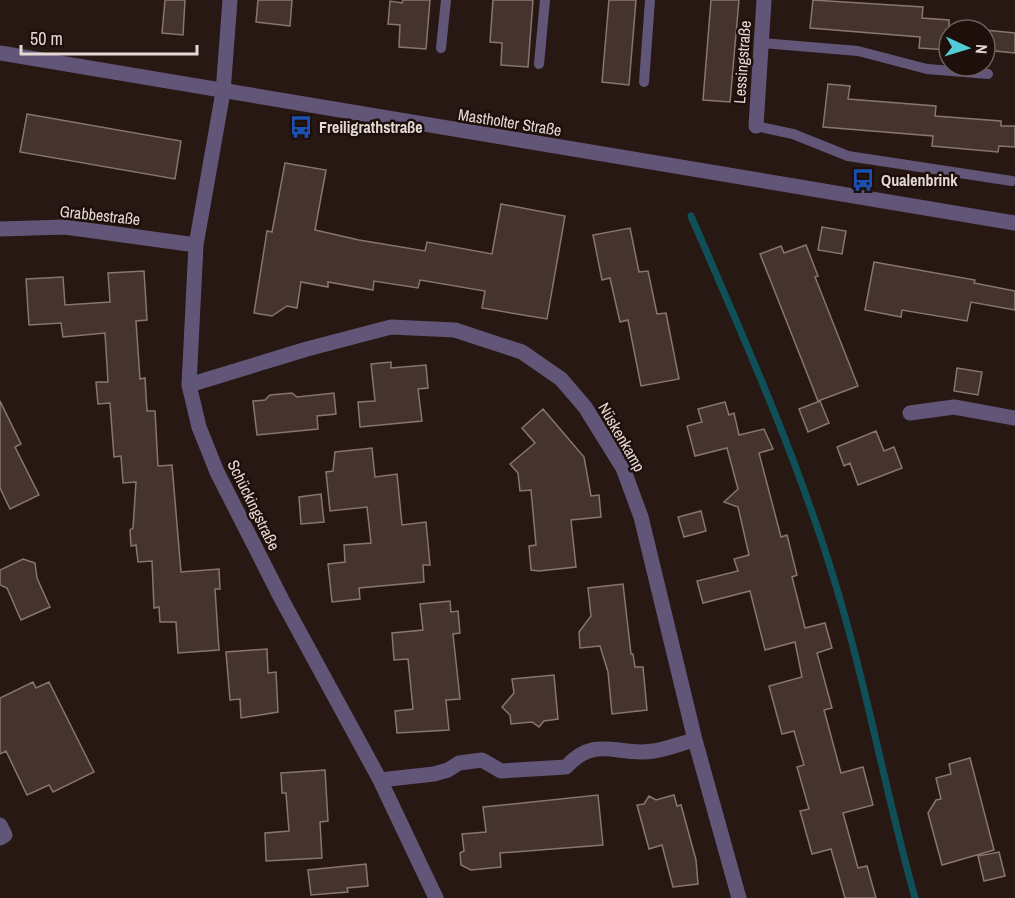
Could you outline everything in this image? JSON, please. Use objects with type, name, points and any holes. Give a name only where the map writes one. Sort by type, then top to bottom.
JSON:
[{"type":"street","points":[[223,92],[230,0]]},
{"type":"street","name":"Lessingstraße","points":[[756,126],[764,0]]},
{"type":"street","name":"Mastholter Straße","points":[[0,53],[1015,223]]},
{"type":"street","name":"Schückingstraße","points":[[223,92],[196,245],[189,385],[199,427],[217,472],[282,600],[380,780],[435,898]]},
{"type":"street","name":"Grabbestraße","points":[[0,229],[66,227],[196,245]]},
{"type":"street","name":"Nüskenkamp","points":[[189,385],[307,349],[391,327],[455,330],[522,352],[561,380],[585,407],[623,468],[641,517],[695,740],[739,898]]},
{"type":"street","points":[[910,413],[954,407],[1015,418]]},
{"type":"street","points":[[380,780],[434,774],[448,770],[459,763],[482,760],[501,771],[566,767],[578,753],[594,749],[653,752],[695,740]]},
{"type":"street","points":[[0,825],[5,835],[0,838]]},
{"type":"lane","points":[[441,48],[446,0]]},
{"type":"lane","points":[[538,64],[545,0]]},
{"type":"lane","points":[[644,82],[650,0]]},
{"type":"lane","points":[[761,43],[858,51],[937,70]]},
{"type":"lane","points":[[756,126],[793,134],[848,156],[1012,181]]},
{"type":"building","points":[[165,0],[185,0],[183,35],[162,33]]},
{"type":"building","points":[[258,0],[292,0],[290,26],[256,22]]},
{"type":"building","points":[[403,0],[430,0],[426,49],[399,47],[400,25],[388,24],[390,1],[402,3]]},
{"type":"building","points":[[493,0],[533,0],[528,67],[501,65],[502,43],[490,42]]},
{"type":"building","points":[[609,0],[636,0],[629,85],[602,82]]},
{"type":"building","points":[[711,0],[739,0],[730,102],[703,100]]},
{"type":"building","points":[[813,0],[923,7],[922,18],[937,19],[937,49],[919,48],[920,37],[810,28]]},
{"type":"building","points":[[997,31],[1015,33],[1015,53],[997,51]]},
{"type":"building","points":[[828,84],[850,86],[848,99],[936,106],[935,116],[1001,121],[1001,126],[1015,126],[1015,147],[999,146],[998,152],[932,146],[933,136],[823,127]]},
{"type":"building","points":[[27,114],[181,141],[175,179],[20,152]]},
{"type":"building","points":[[285,163],[326,170],[315,230],[359,240],[425,251],[427,242],[492,254],[501,204],[565,216],[547,319],[482,308],[485,291],[420,280],[418,288],[374,281],[373,290],[328,282],[328,287],[301,282],[297,308],[287,306],[272,316],[254,313],[267,231],[272,232]]},
{"type":"building","points":[[822,227],[846,231],[842,254],[818,250]]},
{"type":"building","points":[[630,228],[639,272],[648,271],[657,314],[666,313],[679,379],[641,386],[628,320],[620,322],[610,278],[602,280],[593,235]]},
{"type":"building","points":[[806,245],[818,276],[815,277],[858,386],[818,401],[760,254],[781,246],[784,253]]},
{"type":"building","points":[[874,262],[975,280],[974,283],[1015,291],[1015,310],[971,302],[967,321],[902,310],[901,317],[865,310]]},
{"type":"building","points":[[144,271],[147,320],[136,321],[140,379],[145,378],[147,411],[155,411],[158,466],[172,465],[181,572],[219,569],[220,589],[215,589],[219,650],[178,653],[176,622],[160,622],[159,607],[154,608],[152,561],[138,562],[136,545],[131,546],[130,530],[133,528],[136,482],[123,483],[121,456],[114,457],[110,403],[98,404],[96,382],[108,382],[105,333],[63,337],[61,323],[29,325],[26,279],[63,277],[65,305],[110,302],[108,273]]},
{"type":"building","points":[[391,362],[391,368],[426,365],[428,388],[418,389],[422,421],[360,427],[358,402],[375,401],[371,364]]},
{"type":"building","points":[[957,368],[982,372],[978,395],[954,391]]},
{"type":"building","points":[[292,393],[297,397],[334,393],[336,414],[317,416],[318,429],[257,435],[253,401],[265,400],[270,395]]},
{"type":"building","points":[[0,401],[21,444],[15,447],[39,495],[10,509],[0,488]]},
{"type":"building","points":[[820,401],[829,423],[808,432],[799,409]]},
{"type":"building","points":[[725,402],[729,415],[734,413],[739,435],[764,429],[773,449],[759,453],[781,537],[787,535],[797,575],[792,577],[805,628],[825,623],[832,648],[817,653],[832,708],[824,710],[841,773],[863,767],[873,805],[843,813],[858,868],[867,866],[876,898],[845,898],[831,849],[812,854],[800,811],[809,809],[797,767],[804,765],[794,731],[782,734],[769,686],[802,677],[795,642],[765,650],[750,591],[703,603],[697,581],[738,571],[734,559],[749,555],[738,507],[724,502],[738,489],[727,448],[695,456],[687,426],[702,422],[698,409]]},
{"type":"building","points":[[543,409],[584,457],[591,496],[599,495],[601,517],[571,520],[576,567],[539,571],[531,570],[529,546],[536,545],[531,490],[520,491],[518,473],[510,464],[535,443],[522,428]]},
{"type":"building","points":[[876,431],[884,451],[894,447],[902,468],[858,485],[850,463],[844,466],[837,447]]},
{"type":"building","points":[[372,448],[375,477],[397,474],[402,525],[426,522],[430,565],[423,565],[424,582],[359,588],[360,599],[332,602],[328,564],[345,562],[344,545],[371,543],[367,507],[330,511],[326,472],[333,471],[335,452]]},
{"type":"building","points":[[321,494],[324,522],[301,524],[299,497]]},
{"type":"building","points":[[701,511],[706,531],[684,537],[678,517]]},
{"type":"building","points":[[23,559],[35,563],[37,578],[50,607],[21,620],[7,588],[0,585],[0,570]]},
{"type":"building","points":[[623,584],[631,654],[633,654],[635,667],[643,667],[647,710],[612,714],[608,672],[600,646],[580,648],[579,632],[591,616],[588,588]]},
{"type":"building","points":[[450,601],[451,612],[458,611],[460,633],[453,634],[460,699],[446,700],[449,730],[397,733],[395,711],[413,709],[408,659],[394,660],[392,633],[423,630],[420,604]]},
{"type":"building","points":[[267,649],[268,673],[276,672],[278,712],[241,718],[240,699],[230,700],[226,652]]},
{"type":"building","points":[[554,675],[558,719],[544,721],[539,727],[532,722],[511,724],[510,715],[502,707],[514,693],[512,679]]},
{"type":"building","points":[[33,682],[36,688],[49,682],[94,772],[53,792],[49,785],[27,795],[6,751],[0,754],[0,698]]},
{"type":"building","points":[[970,758],[994,850],[942,865],[928,813],[936,800],[941,799],[936,778],[951,774],[949,764]]},
{"type":"building","points":[[325,770],[328,821],[320,822],[322,858],[266,861],[265,833],[289,831],[286,793],[282,793],[281,773]]},
{"type":"building","points":[[598,795],[603,845],[500,853],[501,867],[471,870],[461,865],[460,853],[464,851],[462,834],[486,832],[483,807]]},
{"type":"building","points":[[674,795],[677,806],[681,805],[696,860],[698,884],[673,887],[662,845],[649,849],[637,805],[644,804],[649,796],[656,800]]},
{"type":"building","points":[[999,852],[1005,876],[984,881],[978,856]]},
{"type":"building","points":[[366,864],[368,886],[347,888],[348,892],[311,895],[308,870]]},
{"type":"waterway","points":[[691,216],[767,394],[818,530],[856,656],[915,898]]},
{"type":"place","name":"Freiligrathstraße","points":[[301,127]]},
{"type":"place","name":"Qualenbrink","points":[[863,180]]}]
